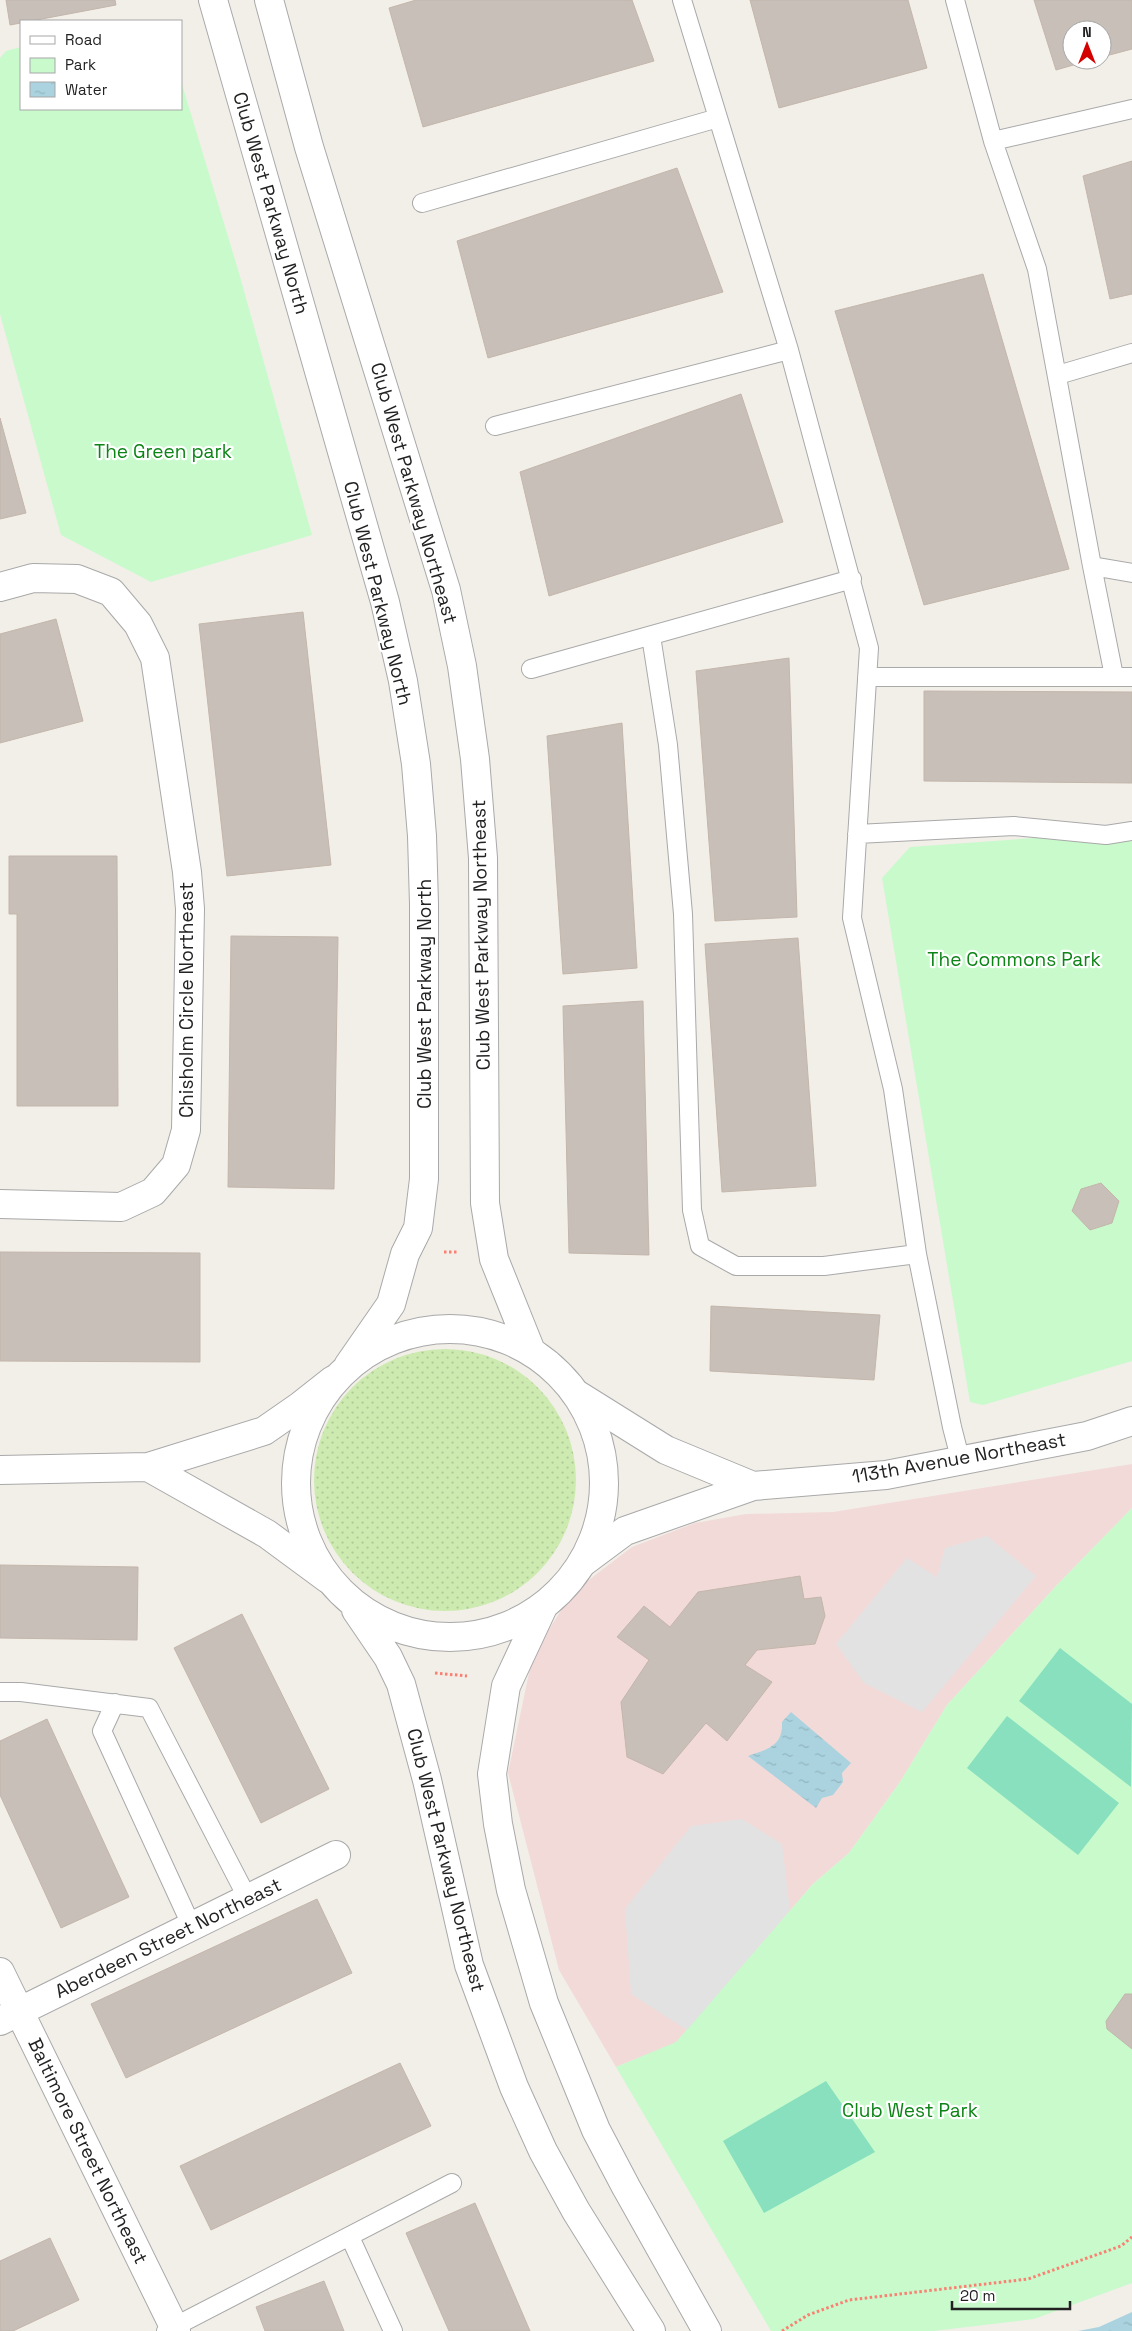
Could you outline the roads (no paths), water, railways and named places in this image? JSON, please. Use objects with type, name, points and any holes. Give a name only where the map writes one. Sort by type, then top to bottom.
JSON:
[{"type":"street","name":"Club West Parkway North","points":[[213,0],[384,602],[404,681],[416,764],[422,836],[424,904],[424,1179],[418,1228],[405,1254],[390,1304],[304,1426],[294,1479],[302,1532],[328,1579]]},
{"type":"street","name":"Club West Parkway Northeast","points":[[270,0],[309,147],[446,590],[462,666],[475,759],[482,858],[485,1203],[494,1259],[531,1351]]},
{"type":"street","name":"Chisholm Circle Northeast","points":[[0,587],[33,578],[76,579],[111,592],[138,624],[155,658],[187,872],[190,910],[186,1130],[176,1165],[153,1192],[121,1207],[0,1204]]},
{"type":"street","points":[[0,1470],[148,1466],[264,1430],[300,1406],[340,1373],[380,1344],[417,1330],[457,1328],[496,1334],[531,1351],[557,1370],[578,1395],[598,1435],[605,1478],[600,1522],[582,1563],[565,1587],[543,1607],[507,1627],[483,1633],[467,1636],[426,1636],[386,1624],[351,1602],[328,1579],[267,1534],[148,1466]]},
{"type":"street","name":"113th Avenue Northeast","points":[[578,1395],[666,1450],[753,1486]]},
{"type":"street","name":"113th Avenue Northeast","points":[[582,1563],[625,1531],[753,1486],[886,1475],[961,1462],[1086,1436],[1132,1420]]},
{"type":"street","name":"Club West Parkway Northeast","points":[[351,1602],[388,1658],[401,1684],[431,1799],[469,1965],[514,2087],[543,2151],[651,2331]]},
{"type":"street","points":[[543,1607],[506,1686],[492,1774],[498,1824],[511,1890],[544,2003],[596,2130],[707,2331]]},
{"type":"street","name":"Aberdeen Street Northeast","points":[[10,2016],[336,1855]]},
{"type":"street","name":"Baltimore Street Northeast","points":[[0,1972],[10,2016],[172,2330]]},
{"type":"lane","points":[[682,0],[789,350],[869,648],[852,918],[893,1089],[917,1254],[952,1427],[961,1462]]},
{"type":"lane","points":[[955,0],[993,140],[1037,269],[1114,676]]},
{"type":"lane","points":[[993,140],[1132,109]]},
{"type":"lane","points":[[422,203],[718,118]]},
{"type":"lane","points":[[495,426],[789,350]]},
{"type":"lane","points":[[1058,375],[1132,353]]},
{"type":"lane","points":[[1092,566],[1132,573]]},
{"type":"lane","points":[[531,669],[852,579]]},
{"type":"lane","points":[[651,636],[668,745],[683,914],[692,1210],[700,1246],[736,1266],[824,1266],[917,1254]]},
{"type":"lane","points":[[867,677],[1132,677]]},
{"type":"lane","points":[[857,834],[1014,826],[1106,835],[1132,831]]},
{"type":"lane","points":[[0,1692],[22,1692],[115,1702],[149,1708],[248,1899]]},
{"type":"lane","points":[[115,1702],[102,1731],[192,1927]]},
{"type":"lane","points":[[172,2330],[452,2183]]},
{"type":"lane","points":[[350,2237],[393,2331]]},
{"type":"water","points":[[791,1712],[851,1763],[842,1773],[843,1782],[833,1795],[822,1798],[816,1808],[748,1756],[768,1748],[777,1741],[782,1730],[782,1722]]},
{"type":"water","points":[[1132,2312],[1132,2331],[1078,2331],[1099,2327]]},
{"type":"park label","name":"The Green park","points":[[163,451]]},
{"type":"park label","name":"The Commons Park","points":[[1014,959]]},
{"type":"park label","name":"Club West Park","points":[[910,2110]]}]
